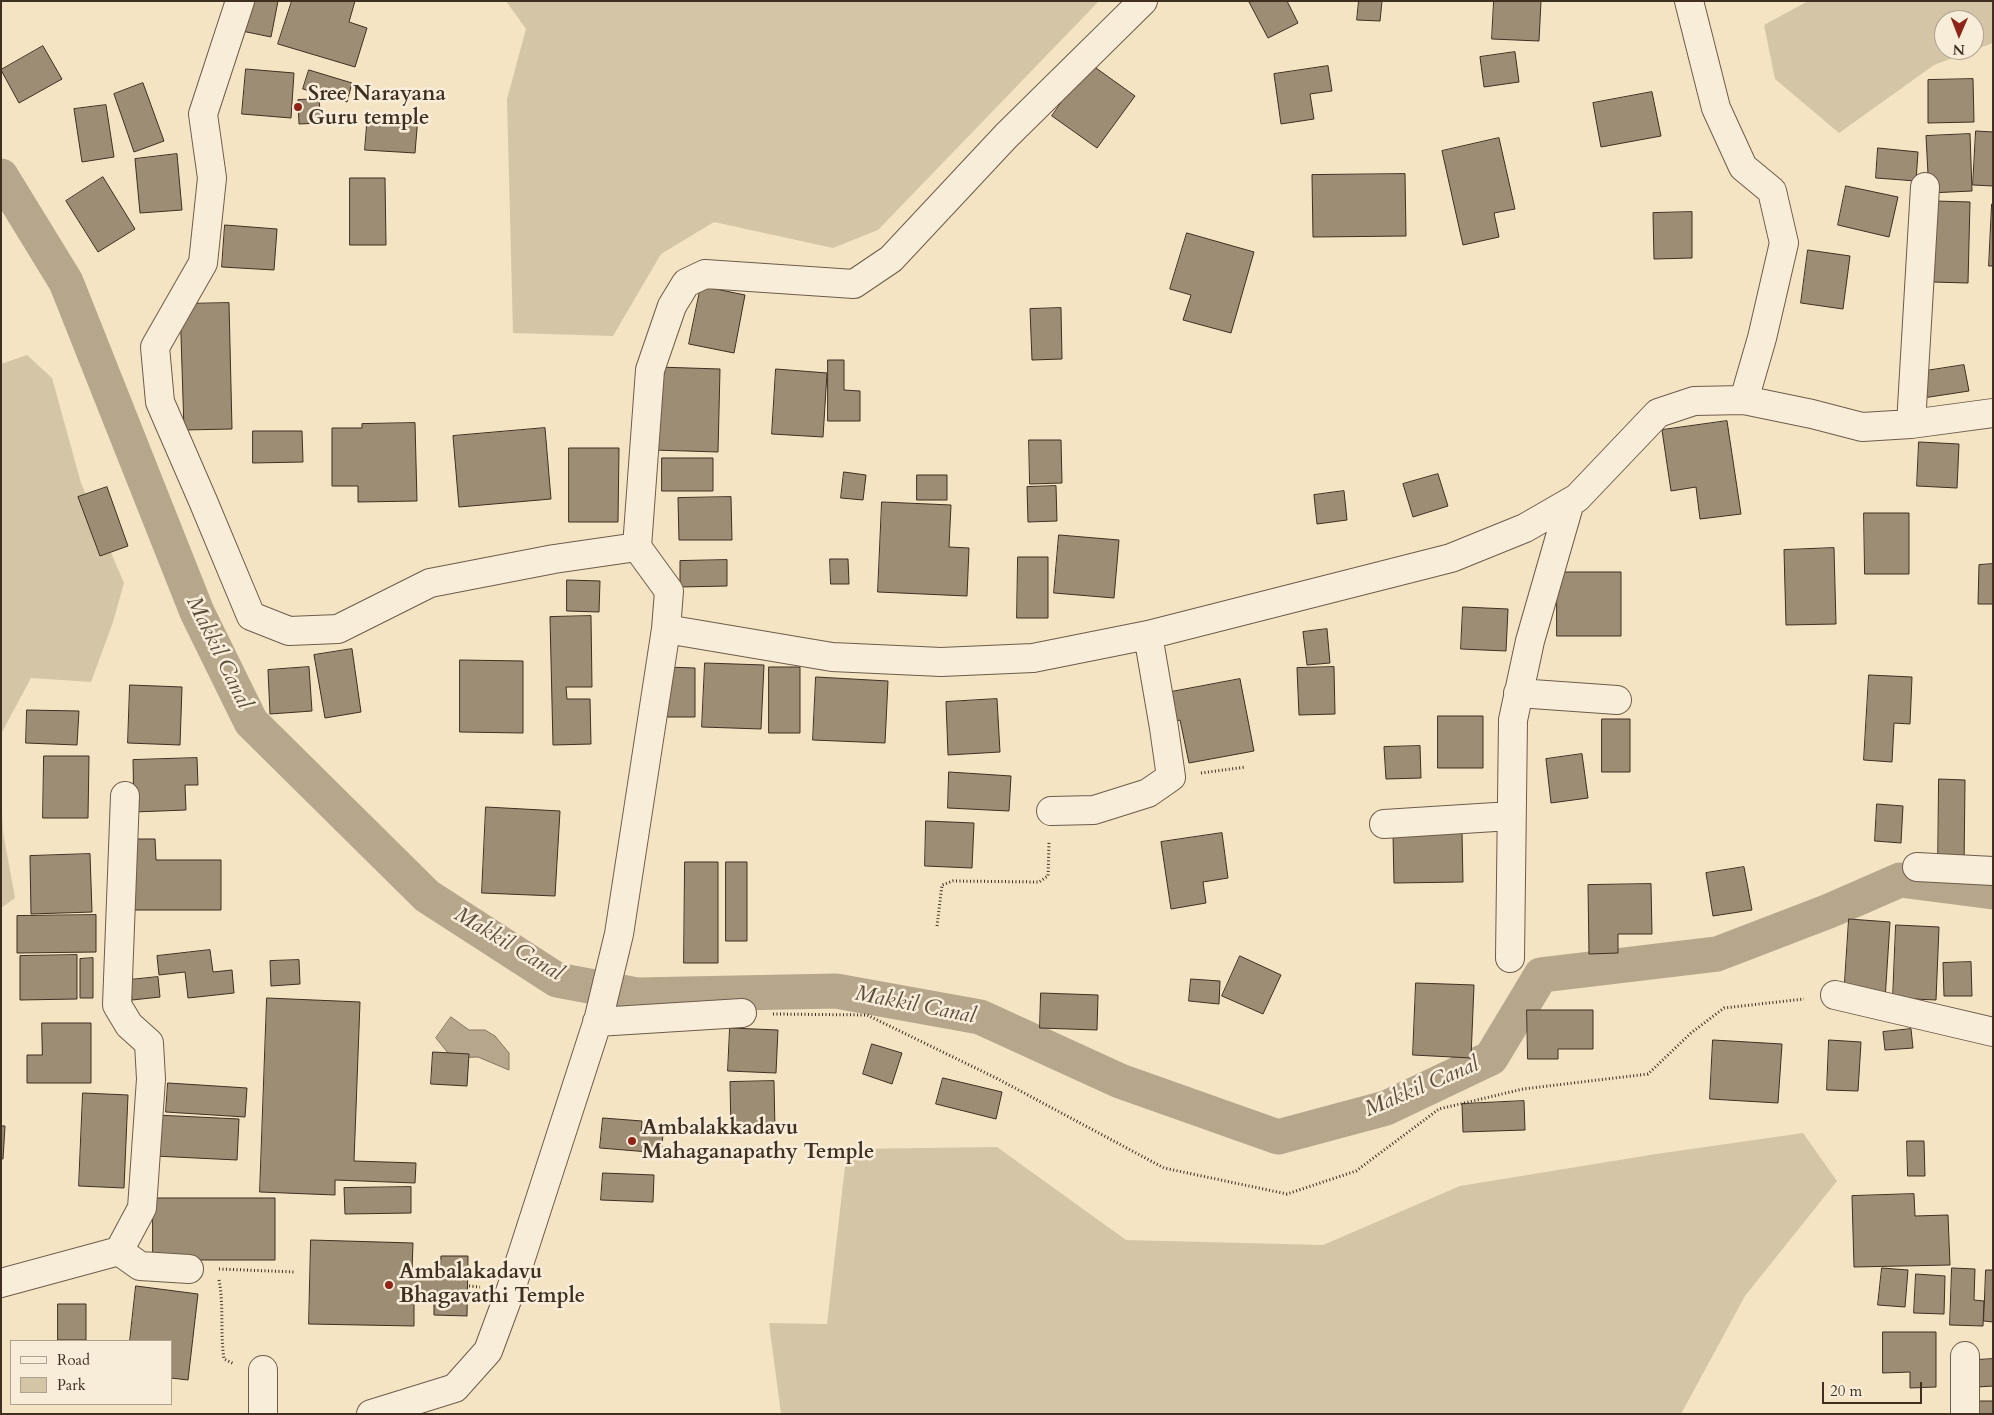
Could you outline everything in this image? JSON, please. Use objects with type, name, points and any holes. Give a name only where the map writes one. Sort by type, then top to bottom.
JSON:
[{"type":"street","points":[[240,1],[203,114],[212,178],[203,263],[155,347],[160,402],[204,500],[251,616],[289,631],[338,629],[430,583],[554,559],[637,547]]},
{"type":"street","points":[[371,1414],[455,1388],[488,1351],[511,1289],[598,1020],[619,934],[666,630],[669,591],[637,547],[650,370],[672,306],[686,283],[705,274],[854,284],[891,259],[1006,136],[1143,1]]},
{"type":"street","points":[[1689,1],[1716,108],[1743,168],[1772,191],[1784,243],[1762,338],[1744,400]]},
{"type":"street","points":[[1911,424],[1925,187]]},
{"type":"street","points":[[666,630],[832,657],[941,662],[1034,658],[1148,635],[1451,558],[1525,528],[1577,498],[1658,413],[1694,401],[1744,400],[1812,414],[1862,427],[1911,424],[1993,413]]},
{"type":"street","points":[[1510,958],[1513,720],[1530,641],[1570,502]]},
{"type":"street","points":[[1051,811],[1094,810],[1148,793],[1170,777],[1164,728],[1148,635]]},
{"type":"street","points":[[1518,693],[1617,700]]},
{"type":"street","points":[[1,1283],[119,1251],[142,1208],[151,1079],[149,1043],[129,1025],[117,1005],[125,796]]},
{"type":"street","points":[[1384,824],[1511,816]]},
{"type":"street","points":[[1917,867],[1993,871]]},
{"type":"street","points":[[1835,995],[1993,1032]]},
{"type":"street","points":[[598,1020],[742,1013]]},
{"type":"street","points":[[119,1251],[140,1266],[189,1269]]},
{"type":"street","points":[[1965,1356],[1965,1414]]},
{"type":"street","points":[[263,1370],[263,1414]]},
{"type":"path","points":[[1170,777],[1246,766]]},
{"type":"path","points":[[937,926],[942,885],[953,881],[1039,882],[1048,876],[1049,819],[1051,811]]},
{"type":"path","points":[[742,1013],[867,1015],[998,1078],[1164,1168],[1286,1194],[1356,1171],[1439,1109],[1523,1089],[1648,1074],[1692,1033],[1724,1008],[1835,995]]},
{"type":"path","points":[[189,1269],[295,1272]]},
{"type":"path","points":[[216,1269],[220,1288],[221,1335],[224,1359],[263,1370]]},
{"type":"green space","points":[[506,1],[1099,1],[878,230],[833,248],[714,222],[661,254],[613,336],[513,333],[507,99],[526,29]]},
{"type":"green space","points":[[1808,1],[1993,1],[1993,43],[1984,46],[1984,10],[1934,10],[1934,60],[1947,60],[1934,65],[1839,133],[1775,79],[1764,25]]},
{"type":"green space","points":[[27,355],[52,378],[81,483],[124,583],[113,622],[91,682],[31,678],[1,734],[1,364]]},
{"type":"green space","points":[[1,791],[3,832],[15,898],[1,908]]},
{"type":"green space","points":[[1803,1133],[1837,1181],[1745,1296],[1681,1414],[781,1414],[769,1323],[827,1324],[847,1149],[997,1147],[1126,1240],[1323,1245],[1460,1186],[1656,1154]]},
{"type":"shaded area","points":[[451,1017],[469,1030],[485,1030],[495,1036],[509,1053],[509,1070],[478,1057],[452,1058],[436,1038]]},
{"type":"building","points":[[243,1],[278,1],[271,37],[237,30]]},
{"type":"building","points":[[292,1],[355,1],[349,22],[367,28],[355,67],[278,44]]},
{"type":"building","points":[[1287,1],[1298,23],[1268,38],[1249,2]]},
{"type":"building","points":[[1359,1],[1382,1],[1380,21],[1357,20]]},
{"type":"building","points":[[1494,1],[1541,1],[1539,41],[1492,39]]},
{"type":"building","points":[[43,46],[62,79],[19,103],[1,70]]},
{"type":"building","points":[[1515,52],[1519,82],[1484,87],[1480,57]]},
{"type":"building","points":[[1089,63],[1135,96],[1097,148],[1052,116]]},
{"type":"building","points":[[1328,66],[1332,91],[1310,94],[1314,119],[1281,124],[1274,74]]},
{"type":"building","points":[[246,69],[294,73],[291,118],[242,114]]},
{"type":"building","points":[[309,70],[352,83],[347,102],[303,89]]},
{"type":"building","points":[[1973,79],[1974,122],[1928,123],[1928,80]]},
{"type":"building","points":[[143,83],[164,141],[134,152],[114,94]]},
{"type":"building","points":[[1652,92],[1661,136],[1601,147],[1593,103]]},
{"type":"building","points":[[319,99],[321,123],[299,124],[298,100]]},
{"type":"building","points":[[106,105],[114,157],[82,162],[74,109]]},
{"type":"building","points":[[368,113],[418,116],[415,153],[365,150]]},
{"type":"building","points":[[1976,131],[1993,132],[1993,186],[1973,185]]},
{"type":"building","points":[[1970,134],[1972,191],[1929,193],[1926,136]]},
{"type":"building","points":[[1499,138],[1515,209],[1494,213],[1499,237],[1463,245],[1442,151]]},
{"type":"building","points":[[1878,148],[1918,152],[1916,181],[1876,178]]},
{"type":"building","points":[[177,154],[182,210],[140,213],[135,159]]},
{"type":"building","points":[[1405,174],[1406,236],[1313,237],[1312,175]]},
{"type":"building","points":[[103,177],[135,229],[98,252],[66,201]]},
{"type":"building","points":[[350,178],[385,178],[386,245],[350,245]]},
{"type":"building","points":[[1846,186],[1898,197],[1889,237],[1838,225]]},
{"type":"building","points":[[1935,201],[1970,202],[1968,283],[1933,282]]},
{"type":"building","points":[[1992,204],[1993,266],[1989,266]]},
{"type":"building","points":[[1692,212],[1692,258],[1654,259],[1653,213]]},
{"type":"building","points":[[225,225],[277,229],[274,270],[222,267]]},
{"type":"building","points":[[1187,233],[1254,252],[1231,333],[1183,320],[1191,295],[1170,289]]},
{"type":"building","points":[[1808,250],[1850,256],[1843,309],[1801,303]]},
{"type":"building","points":[[701,286],[745,295],[734,353],[689,344]]},
{"type":"building","points":[[229,303],[232,429],[184,430],[180,304]]},
{"type":"building","points":[[1061,308],[1062,359],[1032,360],[1030,309]]},
{"type":"building","points":[[828,360],[844,360],[844,390],[860,391],[860,421],[828,421]]},
{"type":"building","points":[[1964,365],[1969,391],[1923,398],[1919,372]]},
{"type":"building","points":[[657,367],[720,369],[718,452],[654,450]]},
{"type":"building","points":[[776,369],[827,373],[823,437],[772,434]]},
{"type":"building","points":[[1727,421],[1741,514],[1700,519],[1696,487],[1671,491],[1662,430]]},
{"type":"building","points":[[415,423],[417,501],[358,502],[358,486],[332,486],[332,428],[362,428],[362,424]]},
{"type":"building","points":[[545,428],[551,499],[459,507],[453,436]]},
{"type":"building","points":[[253,431],[302,431],[303,462],[253,463]]},
{"type":"building","points":[[1029,440],[1061,440],[1062,483],[1030,484]]},
{"type":"building","points":[[1919,442],[1959,444],[1957,488],[1917,486]]},
{"type":"building","points":[[569,448],[619,448],[618,522],[569,522]]},
{"type":"building","points":[[662,458],[713,458],[713,491],[662,491]]},
{"type":"building","points":[[844,472],[866,475],[863,500],[841,498]]},
{"type":"building","points":[[1438,474],[1448,506],[1413,517],[1403,484]]},
{"type":"building","points":[[917,475],[947,475],[947,500],[917,500]]},
{"type":"building","points":[[1056,486],[1057,521],[1028,522],[1027,487]]},
{"type":"building","points":[[107,487],[128,546],[100,556],[78,497]]},
{"type":"building","points":[[1344,491],[1347,520],[1317,524],[1314,495]]},
{"type":"building","points":[[731,497],[732,540],[679,540],[678,498]]},
{"type":"building","points":[[882,502],[951,505],[949,547],[969,548],[967,596],[878,592]]},
{"type":"building","points":[[1864,513],[1909,513],[1909,574],[1865,574]]},
{"type":"building","points":[[1059,535],[1119,540],[1114,598],[1054,593]]},
{"type":"building","points":[[1834,548],[1836,624],[1786,625],[1784,550]]},
{"type":"building","points":[[1018,557],[1048,557],[1048,618],[1017,618]]},
{"type":"building","points":[[830,559],[848,559],[849,584],[831,584]]},
{"type":"building","points":[[727,560],[727,586],[680,587],[680,561]]},
{"type":"building","points":[[1993,564],[1993,604],[1978,604],[1979,565]]},
{"type":"building","points":[[1557,572],[1621,572],[1621,636],[1557,636]]},
{"type":"building","points":[[567,580],[600,581],[599,612],[567,611]]},
{"type":"building","points":[[1463,607],[1508,609],[1506,651],[1461,649]]},
{"type":"building","points":[[591,616],[592,687],[566,687],[567,699],[590,699],[591,744],[553,745],[550,617]]},
{"type":"building","points":[[1327,629],[1330,663],[1307,665],[1303,632]]},
{"type":"building","points":[[352,649],[361,712],[325,718],[314,655]]},
{"type":"building","points":[[460,660],[523,661],[523,733],[460,732]]},
{"type":"building","points":[[705,663],[764,665],[761,729],[702,727]]},
{"type":"building","points":[[309,667],[312,711],[270,714],[268,670]]},
{"type":"building","points":[[666,667],[695,668],[695,717],[666,717]]},
{"type":"building","points":[[769,667],[800,667],[800,733],[769,733]]},
{"type":"building","points":[[1334,667],[1335,714],[1299,715],[1297,668]]},
{"type":"building","points":[[1869,675],[1912,677],[1910,724],[1894,723],[1892,762],[1864,760]]},
{"type":"building","points":[[816,677],[888,681],[885,743],[813,740]]},
{"type":"building","points":[[1240,679],[1254,751],[1189,763],[1180,720],[1176,721],[1171,692]]},
{"type":"building","points":[[130,685],[182,687],[180,745],[128,743]]},
{"type":"building","points":[[997,699],[1000,752],[948,755],[946,702]]},
{"type":"building","points":[[27,710],[79,711],[77,745],[26,743]]},
{"type":"building","points":[[1438,716],[1483,716],[1483,768],[1438,768]]},
{"type":"building","points":[[1602,719],[1630,719],[1630,772],[1602,772]]},
{"type":"building","points":[[1420,746],[1421,778],[1386,779],[1384,747]]},
{"type":"building","points":[[1582,754],[1588,798],[1551,803],[1546,759]]},
{"type":"building","points":[[44,756],[89,756],[88,818],[43,818]]},
{"type":"building","points":[[197,758],[198,785],[185,785],[186,810],[134,812],[133,760]]},
{"type":"building","points":[[949,772],[1011,776],[1009,811],[948,808]]},
{"type":"building","points":[[1939,779],[1965,780],[1964,870],[1938,870]]},
{"type":"building","points":[[1877,804],[1903,806],[1901,843],[1875,841]]},
{"type":"building","points":[[486,807],[560,811],[555,896],[482,893]]},
{"type":"building","points":[[926,821],[974,823],[972,868],[925,866]]},
{"type":"building","points":[[1462,832],[1463,882],[1394,883],[1393,834]]},
{"type":"building","points":[[1222,833],[1228,878],[1203,882],[1206,903],[1171,909],[1161,842]]},
{"type":"building","points":[[129,839],[155,839],[156,860],[221,860],[221,910],[129,910]]},
{"type":"building","points":[[90,854],[92,912],[31,914],[30,856]]},
{"type":"building","points":[[685,862],[718,862],[718,963],[684,963]]},
{"type":"building","points":[[726,862],[747,862],[747,941],[726,941]]},
{"type":"building","points":[[1744,867],[1752,910],[1713,916],[1706,873]]},
{"type":"building","points":[[1651,884],[1652,934],[1618,934],[1618,953],[1589,954],[1588,885]]},
{"type":"building","points":[[96,915],[96,952],[17,953],[17,916]]},
{"type":"building","points":[[1849,919],[1890,922],[1885,1000],[1844,997]]},
{"type":"building","points":[[1896,925],[1939,927],[1936,1000],[1893,998]]},
{"type":"building","points":[[210,950],[213,972],[232,970],[234,993],[188,998],[185,972],[159,975],[157,956]]},
{"type":"building","points":[[77,955],[77,999],[20,1000],[20,956]]},
{"type":"building","points":[[1240,956],[1281,975],[1263,1014],[1222,996]]},
{"type":"building","points":[[93,958],[93,998],[80,998],[80,959]]},
{"type":"building","points":[[299,960],[300,984],[271,986],[270,961]]},
{"type":"building","points":[[1971,962],[1972,996],[1944,996],[1943,963]]},
{"type":"building","points":[[158,977],[160,997],[132,1000],[129,980]]},
{"type":"building","points":[[1191,979],[1220,981],[1219,1004],[1189,1001]]},
{"type":"building","points":[[1416,983],[1474,985],[1471,1058],[1413,1055]]},
{"type":"building","points":[[1041,993],[1098,995],[1097,1030],[1040,1028]]},
{"type":"building","points":[[267,998],[360,1002],[354,1161],[416,1163],[415,1183],[335,1180],[335,1195],[260,1192]]},
{"type":"building","points":[[1527,1010],[1593,1010],[1593,1049],[1558,1049],[1558,1059],[1528,1059]]},
{"type":"building","points":[[42,1023],[91,1023],[91,1083],[27,1083],[27,1055],[42,1055]]},
{"type":"building","points":[[730,1028],[778,1030],[776,1073],[728,1071]]},
{"type":"building","points":[[1911,1029],[1913,1048],[1885,1050],[1883,1032]]},
{"type":"building","points":[[1713,1040],[1782,1044],[1778,1103],[1710,1099]]},
{"type":"building","points":[[1829,1040],[1861,1042],[1858,1091],[1827,1090]]},
{"type":"building","points":[[872,1044],[902,1053],[892,1084],[863,1074]]},
{"type":"building","points":[[433,1052],[469,1054],[467,1086],[431,1084]]},
{"type":"building","points":[[943,1078],[1002,1092],[996,1119],[936,1104]]},
{"type":"building","points":[[774,1081],[775,1131],[731,1132],[730,1082]]},
{"type":"building","points":[[168,1083],[247,1088],[245,1117],[166,1112]]},
{"type":"building","points":[[83,1093],[128,1095],[124,1188],[79,1186]]},
{"type":"building","points":[[1524,1101],[1525,1130],[1463,1132],[1462,1104]]},
{"type":"building","points":[[155,1115],[239,1119],[237,1160],[154,1156]]},
{"type":"building","name":"Ambalakkadavu Mahaganapathy Temple","points":[[603,1118],[642,1121],[641,1133],[663,1135],[661,1153],[600,1148]]},
{"type":"building","points":[[1,1126],[5,1126],[3,1159],[1,1159]]},
{"type":"building","points":[[1907,1141],[1924,1141],[1925,1176],[1908,1176]]},
{"type":"building","points":[[603,1173],[654,1175],[653,1202],[601,1200]]},
{"type":"building","points":[[411,1187],[411,1213],[345,1214],[344,1188]]},
{"type":"building","points":[[1914,1194],[1915,1216],[1948,1215],[1950,1265],[1854,1267],[1852,1196]]},
{"type":"building","points":[[153,1198],[275,1198],[275,1260],[153,1260]]},
{"type":"building","name":"Ambalakadavu Bhagavathi Temple","points":[[311,1240],[413,1243],[412,1271],[440,1272],[441,1256],[468,1256],[467,1316],[434,1315],[434,1299],[414,1299],[414,1326],[309,1324]]},
{"type":"building","points":[[1882,1268],[1908,1270],[1905,1307],[1878,1305]]},
{"type":"building","points":[[1952,1268],[1975,1269],[1974,1300],[1984,1301],[1983,1326],[1950,1325]]},
{"type":"building","points":[[1986,1270],[1993,1270],[1993,1322],[1984,1321]]},
{"type":"building","points":[[1916,1274],[1945,1276],[1944,1314],[1914,1313]]},
{"type":"building","points":[[136,1286],[198,1294],[188,1380],[172,1378],[172,1340],[130,1340]]},
{"type":"building","points":[[58,1304],[86,1304],[86,1340],[58,1340]]},
{"type":"building","points":[[1883,1332],[1936,1332],[1936,1387],[1910,1388],[1910,1372],[1883,1373]]},
{"type":"building","points":[[1993,1359],[1993,1386],[1978,1387],[1976,1360]]},
{"type":"building","points":[[1967,1401],[1993,1401],[1993,1414],[1968,1414]]},
{"type":"waterway","name":"Makkil Canal","points":[[1,176],[66,282],[197,612],[251,722],[427,896],[557,980],[637,995],[836,991],[980,1017],[1120,1081],[1278,1137],[1386,1108],[1491,1058],[1541,975],[1717,954],[1829,911],[1900,880],[1993,892]]},
{"type":"place","name":"Sree Narayana Guru temple","points":[[298,107]]},
{"type":"place","name":"Ambalakkadavu Mahaganapathy Temple","points":[[632,1141]]},
{"type":"place","name":"Ambalakadavu Bhagavathi Temple","points":[[389,1285]]}]
